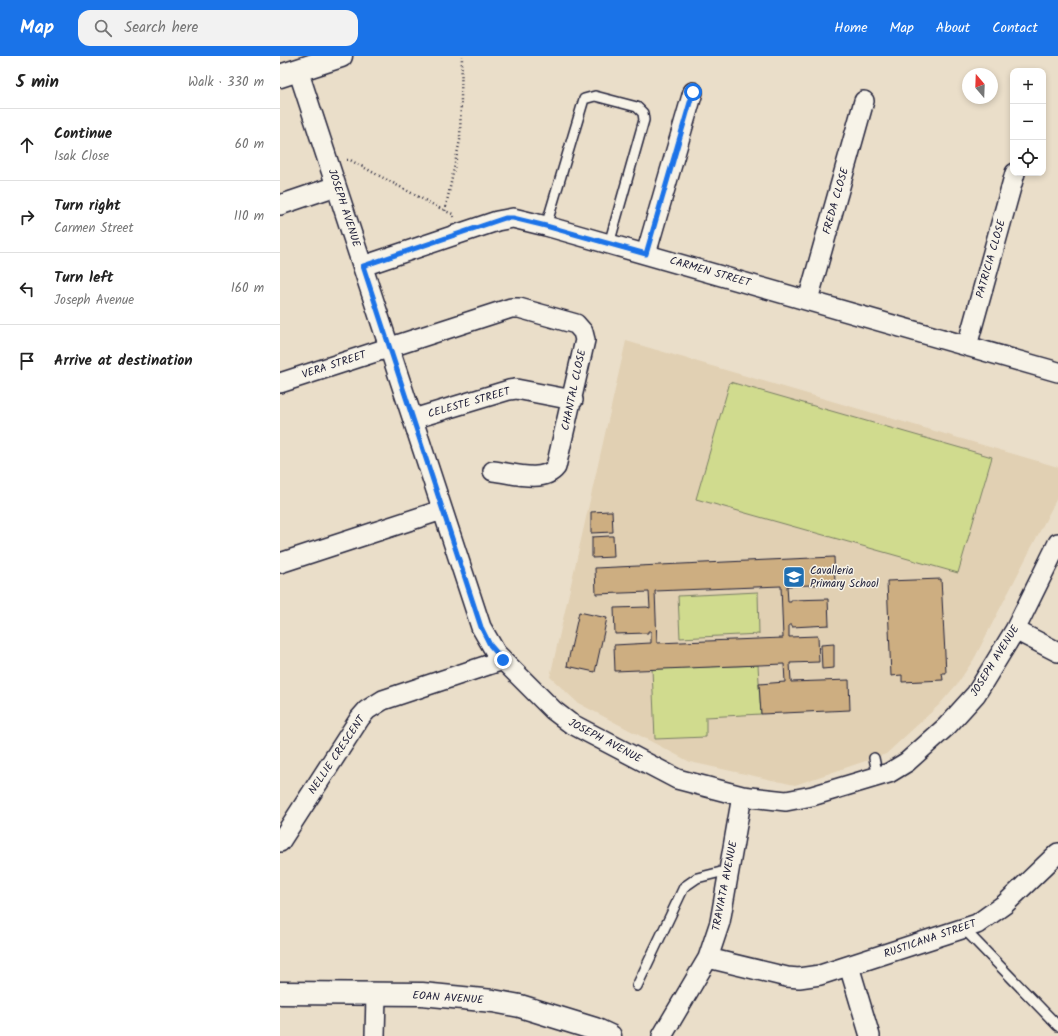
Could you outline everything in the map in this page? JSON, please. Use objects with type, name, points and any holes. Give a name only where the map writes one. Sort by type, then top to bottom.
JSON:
[{"type":"street","points":[[289,73],[341,56]]},
{"type":"street","name":"JOSEPH AVENUE","points":[[289,73],[336,186],[481,627],[490,645],[503,660],[553,710],[570,723],[677,779],[742,796],[786,800],[812,796],[889,774],[907,762],[947,726],[976,694],[1014,630],[1058,543]]},
{"type":"street","points":[[646,254],[693,92]]},
{"type":"street","name":"FREDA CLOSE","points":[[808,300],[864,102]]},
{"type":"street","name":"PATRICIA CLOSE","points":[[967,346],[1014,176]]},
{"type":"street","points":[[280,204],[336,186]]},
{"type":"street","name":"CARMEN STREET","points":[[363,266],[505,218],[513,218],[646,254],[1058,372]]},
{"type":"street","name":"CHANTAL CLOSE","points":[[389,347],[511,308],[519,308],[576,324],[583,332],[585,340],[556,467],[551,473],[539,476],[493,471]]},
{"type":"street","name":"VERA STREET","points":[[280,383],[389,347]]},
{"type":"street","name":"CELESTE STREET","points":[[413,419],[516,389],[572,400]]},
{"type":"street","points":[[280,563],[442,510]]},
{"type":"street","points":[[1014,630],[1058,652]]},
{"type":"street","name":"NELLIE CRESCENT","points":[[280,842],[360,718],[367,710],[383,700],[503,660]]},
{"type":"street","name":"TRAVIATA AVENUE","points":[[662,1036],[708,958],[720,922],[742,796]]},
{"type":"street","name":"RUSTICANA STREET","points":[[708,958],[798,978],[820,975],[964,929],[997,911],[1058,853]]},
{"type":"street","points":[[849,966],[870,1036]]},
{"type":"street","name":"EOAN AVENUE","points":[[280,993],[376,995],[422,994],[457,997],[520,1006],[595,1029],[610,1036]]},
{"type":"street","points":[[375,1036],[376,995]]},
{"type":"lane","points":[[546,226],[584,99],[595,96],[637,107],[643,112],[644,120],[609,244]]},
{"type":"lane","points":[[874,758],[878,777]]},
{"type":"lane","points":[[637,986],[684,887],[697,878],[729,870]]},
{"type":"lane","points":[[964,929],[1058,1026]]},
{"type":"path","points":[[445,211],[460,140],[462,56]]},
{"type":"path","points":[[342,162],[350,160],[453,214]]},
{"type":"shaded area","name":"Cavalleria Primary School","points":[[626,341],[1058,467],[1058,496],[974,659],[958,683],[939,705],[886,754],[795,785],[690,762],[578,703],[550,677]]},
{"type":"green space","points":[[730,382],[992,457],[958,573],[696,499]]},
{"type":"green space","points":[[758,592],[759,634],[680,638],[678,596]]},
{"type":"green space","points":[[758,665],[761,714],[706,717],[706,737],[655,739],[652,669]]},
{"type":"building","points":[[612,511],[613,532],[591,533],[591,512]]},
{"type":"building","points":[[613,536],[614,557],[592,558],[592,537]]},
{"type":"building","points":[[834,557],[835,584],[787,586],[788,602],[791,602],[791,600],[828,599],[829,625],[792,627],[792,625],[789,625],[789,637],[818,636],[819,662],[790,663],[791,682],[849,680],[850,710],[761,714],[759,684],[785,682],[784,664],[615,671],[614,645],[651,643],[651,631],[648,631],[648,633],[615,634],[614,608],[650,608],[649,592],[596,594],[595,568]],"holes":[[[781,586],[783,638],[657,643],[655,591]]]},
{"type":"building","points":[[941,579],[946,673],[942,673],[943,680],[902,682],[902,675],[891,676],[887,581]]},
{"type":"building","points":[[579,612],[607,618],[595,672],[567,666]]},
{"type":"building","points":[[834,644],[834,668],[822,669],[821,645]]},
{"type":"place","name":"Cavalleria Primary School","points":[[794,577]]},
{"type":"route","points":[[503,660],[490,645],[481,627],[363,266],[505,218],[513,218],[546,226],[646,254],[693,92]]}]
